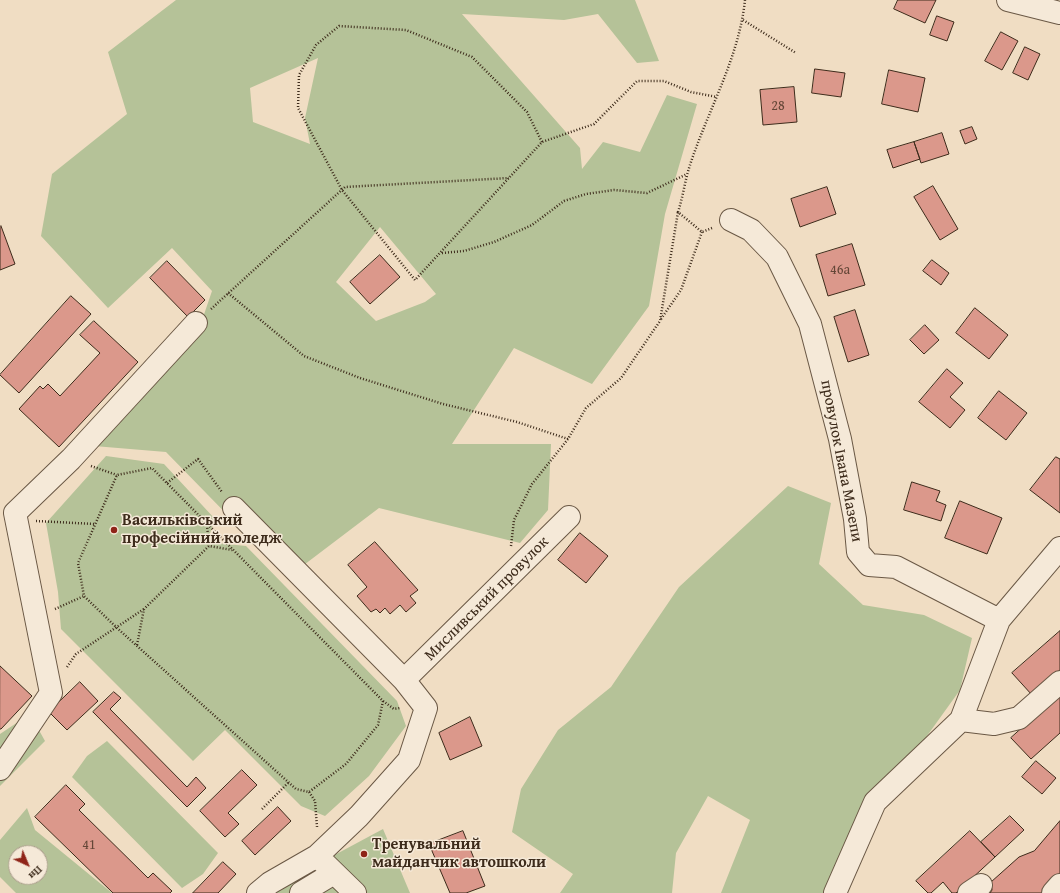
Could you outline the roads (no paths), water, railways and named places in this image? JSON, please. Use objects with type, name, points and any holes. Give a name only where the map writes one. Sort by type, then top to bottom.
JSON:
[{"type":"street","points":[[1008,0],[1060,13]]},
{"type":"street","name":"провулок Івана Мазепи","points":[[731,220],[751,230],[777,257],[810,324],[840,439],[856,519],[858,552],[869,565],[896,567],[999,620]]},
{"type":"street","points":[[0,769],[51,693],[15,513],[71,459],[196,323]]},
{"type":"street","points":[[234,508],[404,680],[426,708],[409,760],[359,816],[320,854],[270,883],[258,893]]},
{"type":"street","name":"Мисливський провулок","points":[[404,680],[512,575],[569,517]]},
{"type":"street","points":[[835,893],[875,802],[961,720],[999,620],[1060,548]]},
{"type":"street","points":[[961,720],[994,724],[1019,718],[1060,682]]},
{"type":"street","points":[[320,854],[334,873],[355,893]]},
{"type":"street","points":[[301,893],[334,873]]},
{"type":"street","points":[[1053,893],[1060,885]]},
{"type":"place","name":"Васильківський професійний коледж","points":[[114,530]]},
{"type":"place","name":"Тренувальний майданчик автошколи","points":[[364,854]]}]
